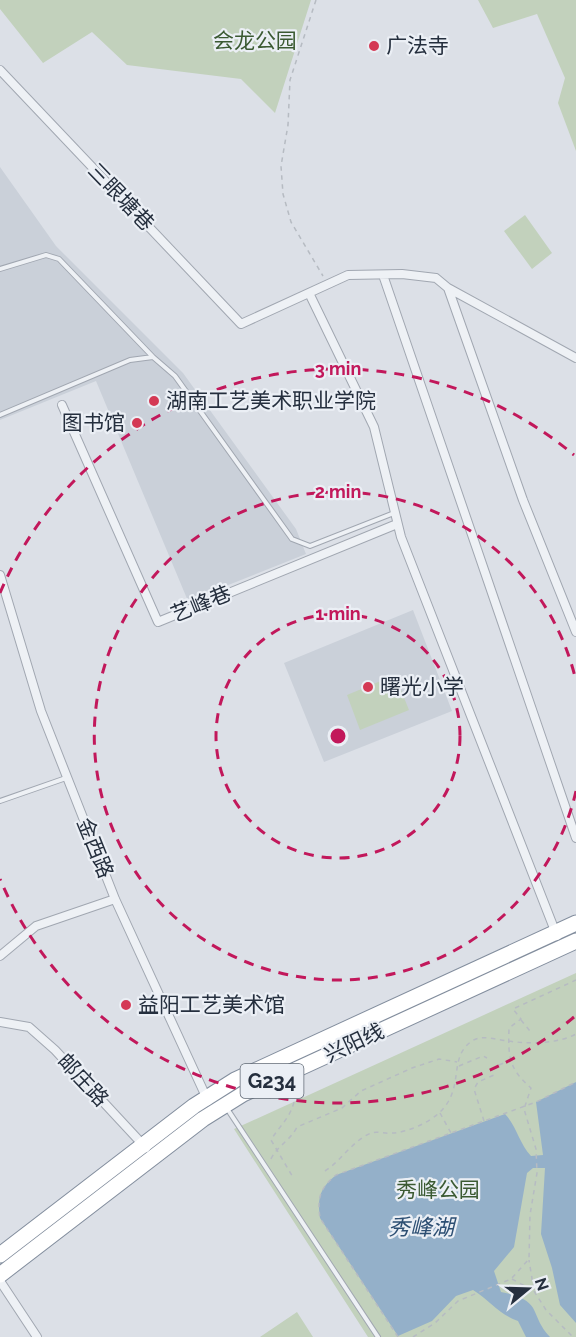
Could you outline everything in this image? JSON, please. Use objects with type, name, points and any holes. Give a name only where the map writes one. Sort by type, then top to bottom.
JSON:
[{"type":"highway","name":"兴阳线","points":[[0,1255],[206,1098],[235,1080],[576,923]]},
{"type":"highway","name":"兴阳线","points":[[0,1275],[154,1157],[243,1094],[576,941]]},
{"type":"street","name":"三眼塘巷","points":[[0,70],[241,324],[309,293]]},
{"type":"street","points":[[561,948],[397,524],[374,427],[309,293],[348,274],[436,278],[448,288],[576,358]]},
{"type":"street","points":[[383,275],[576,838]]},
{"type":"street","points":[[448,288],[523,500],[576,632]]},
{"type":"street","name":"艺峰巷","points":[[62,405],[158,622],[397,524]]},
{"type":"street","name":"金西路","points":[[0,575],[41,711],[115,899],[206,1098],[220,1109]]},
{"type":"street","points":[[0,956],[36,926],[115,899]]},
{"type":"street","name":"邮庄路","points":[[0,1022],[29,1027],[55,1050],[154,1157]]},
{"type":"street","points":[[0,1281],[38,1337]]},
{"type":"lane","points":[[0,269],[46,255],[59,259],[153,357],[175,376],[292,539],[310,546],[395,513]]},
{"type":"lane","points":[[0,415],[130,360],[153,357]]},
{"type":"lane","points":[[0,801],[67,778]]},
{"type":"lane","points":[[220,1109],[266,1168],[378,1337]]},
{"type":"path","points":[[316,0],[290,80],[288,125],[281,166],[283,194],[291,222],[328,284]]},
{"type":"path","points":[[530,1031],[513,1009],[576,980]]},
{"type":"path","points":[[521,1019],[509,1029],[509,1041],[511,1060],[516,1075],[531,1088],[525,1107],[530,1135],[536,1149],[537,1173],[530,1215],[529,1259],[534,1291],[546,1310],[573,1337]]},
{"type":"path","points":[[325,1171],[345,1156],[352,1145],[372,1132],[394,1133],[422,1124],[439,1112],[454,1094],[460,1052],[474,1039],[491,1037],[509,1041],[548,1041],[576,1034]]},
{"type":"path","points":[[458,1066],[483,1056],[487,1058]]},
{"type":"path","points":[[266,1168],[275,1151],[292,1137],[297,1127],[342,1108],[361,1091],[412,1068],[440,1059],[458,1062]]},
{"type":"path","points":[[499,1065],[511,1060]]},
{"type":"path","points":[[485,1121],[474,1089],[478,1082],[494,1075]]},
{"type":"path","points":[[398,1337],[320,1218],[317,1200],[323,1185],[336,1175],[525,1107],[576,1082]]},
{"type":"path","points":[[294,1102],[289,1119],[278,1127],[271,1140],[275,1151],[294,1179]]},
{"type":"path","points":[[439,1112],[451,1133]]},
{"type":"path","points":[[413,1337],[435,1323],[458,1301],[511,1279],[529,1259]]},
{"type":"path","points":[[511,1279],[534,1291]]},
{"type":"shaded area","name":"湖南工艺美术职业学院","points":[[0,167],[56,246],[183,373],[296,529],[306,554],[188,601],[96,381],[0,420]]},
{"type":"shaded area","name":"曙光小学","points":[[413,610],[452,711],[324,762],[284,663]]},
{"type":"green space","name":"会龙公园","points":[[0,0],[311,0],[275,113],[241,79],[127,65],[92,32],[43,63],[0,9]]},
{"type":"green space","points":[[478,0],[576,0],[576,151],[558,103],[565,78],[537,14],[493,28]]},
{"type":"green space","points":[[525,215],[552,253],[532,269],[504,231]]},
{"type":"green space","points":[[395,675],[409,710],[360,730],[347,695]]},
{"type":"green space","name":"秀峰公园","points":[[576,973],[576,1337],[368,1337],[234,1129]]},
{"type":"green space","points":[[297,1312],[313,1337],[260,1337]]},
{"type":"water","name":"秀峰湖","points":[[576,1082],[576,1323],[560,1305],[552,1268],[541,1234],[545,1168],[533,1168],[527,1173],[514,1247],[494,1271],[501,1292],[530,1304],[543,1329],[550,1337],[526,1337],[518,1321],[506,1315],[473,1290],[456,1296],[432,1321],[398,1336],[320,1218],[320,1199],[326,1184],[336,1175],[505,1114],[531,1156],[543,1155],[536,1102]]},
{"type":"place","name":"广法寺","points":[[374,46]]},
{"type":"place","name":"湖南工艺美术职业学院","points":[[154,401]]},
{"type":"place","name":"图书馆","points":[[137,423]]},
{"type":"place","name":"曙光小学","points":[[368,687]]},
{"type":"place","name":"益阳工艺美术馆","points":[[126,1005]]}]
